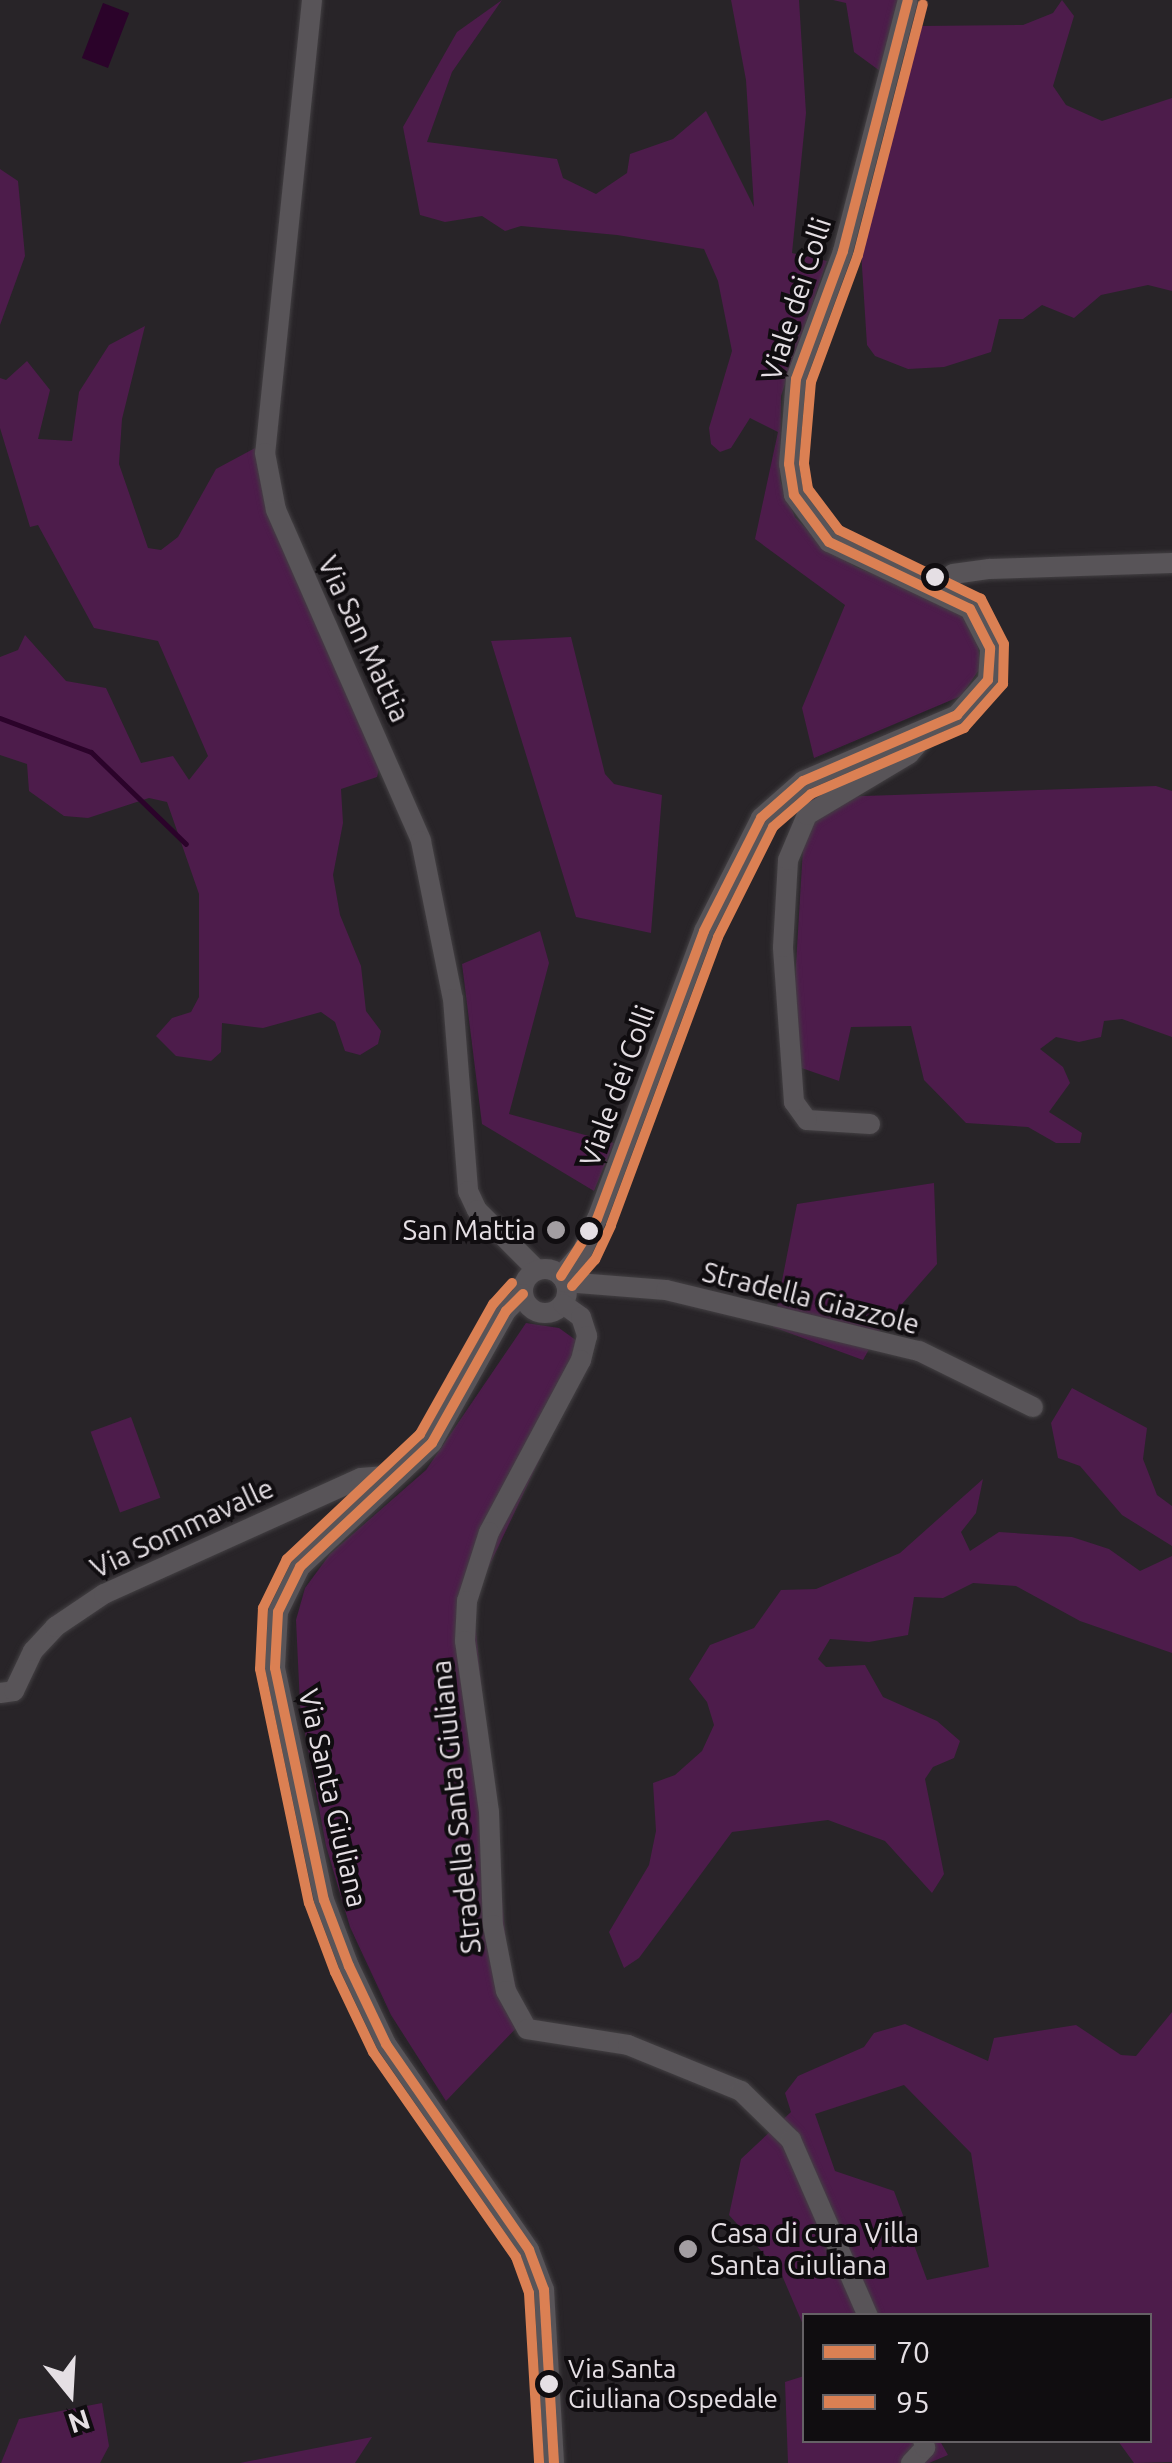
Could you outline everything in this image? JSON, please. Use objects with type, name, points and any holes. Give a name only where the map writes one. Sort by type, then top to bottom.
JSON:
[{"type":"street","name":"Via San Mattia","points":[[312,0],[265,453],[276,510],[421,840],[452,999],[468,1191],[476,1210],[537,1270]]},
{"type":"street","name":"Viale dei Colli","points":[[563,1279],[596,1219],[704,931],[761,818],[802,781],[934,726],[972,705],[991,664],[976,618],[930,587],[828,542],[794,495],[789,464],[796,379],[843,251],[908,0]]},
{"type":"street","points":[[930,587],[953,574],[990,568],[1172,563]]},
{"type":"street","name":"Viale dei Colli","points":[[870,1124],[807,1120],[794,1102],[782,947],[788,860],[807,815],[909,754],[934,726]]},
{"type":"street","points":[[537,1270],[563,1279],[563,1304],[537,1312],[523,1294],[526,1279],[537,1270]]},
{"type":"street","name":"Stradella Giazzole","points":[[563,1279],[666,1290],[919,1351],[1033,1407]]},
{"type":"street","name":"Via Santa Giuliana","points":[[523,1294],[506,1310],[432,1443],[300,1567],[278,1612],[275,1668],[324,1900],[349,1966],[386,2044],[529,2250],[544,2290],[554,2463]]},
{"type":"street","name":"Stradella Santa Giuliana","points":[[563,1304],[581,1317],[586,1336],[581,1360],[488,1532],[467,1601],[465,1642],[489,1812],[493,1925],[506,1992],[527,2029],[628,2046],[742,2091],[790,2140],[867,2313]]},
{"type":"street","name":"Via Sommavalle","points":[[0,1693],[14,1691],[24,1680],[44,1639],[104,1594],[361,1478],[397,1475]]},
{"type":"street","points":[[911,2463],[925,2448],[924,2443]]},
{"type":"shaded area","points":[[502,0],[452,72],[427,142],[557,159],[563,178],[596,194],[627,173],[630,154],[673,139],[706,111],[754,207],[746,80],[731,0],[799,0],[806,113],[792,253],[827,261],[781,396],[780,480],[795,517],[822,545],[856,567],[950,605],[975,627],[981,667],[961,696],[814,758],[802,708],[845,605],[755,539],[778,432],[750,418],[731,448],[720,452],[711,444],[709,428],[732,351],[718,281],[704,249],[617,235],[521,226],[505,231],[482,216],[445,222],[420,215],[403,127],[457,32]]},
{"type":"shaded area","points":[[833,0],[899,0],[880,71],[854,52],[846,3]]},
{"type":"shaded area","points":[[1062,0],[1074,16],[1053,86],[1066,105],[1102,121],[1172,98],[1172,291],[1148,285],[1101,295],[1074,318],[1042,305],[1023,319],[999,319],[991,352],[944,367],[908,369],[875,356],[867,345],[861,251],[922,26],[1023,25],[1053,13]]},
{"type":"shaded area","points":[[103,3],[129,13],[108,68],[82,58]]},
{"type":"shaded area","points":[[0,169],[18,181],[25,256],[0,325]]},
{"type":"shaded area","points":[[145,326],[122,419],[119,464],[148,548],[161,550],[178,537],[216,469],[257,447],[386,742],[377,777],[341,789],[343,823],[333,875],[340,915],[361,966],[366,1011],[381,1031],[378,1044],[360,1055],[345,1051],[335,1022],[321,1012],[263,1028],[222,1023],[221,1052],[211,1061],[176,1056],[156,1036],[172,1018],[191,1012],[199,997],[199,894],[167,802],[149,798],[88,818],[64,816],[29,791],[27,764],[0,755],[0,657],[18,650],[25,635],[66,681],[106,688],[141,763],[173,756],[189,780],[208,756],[158,641],[94,628],[38,525],[30,527],[0,428],[0,378],[6,380],[27,361],[50,390],[38,439],[72,441],[79,392],[109,345]]},
{"type":"shaded area","points":[[571,637],[605,774],[614,784],[662,795],[651,933],[576,917],[491,641]]},
{"type":"shaded area","points":[[1156,786],[1172,791],[1172,1037],[1122,1019],[1104,1021],[1101,1037],[1079,1042],[1056,1037],[1040,1049],[1063,1067],[1070,1083],[1049,1112],[1082,1133],[1080,1143],[1056,1143],[1028,1127],[966,1123],[924,1080],[911,1026],[851,1027],[839,1081],[790,1064],[806,798]]},
{"type":"shaded area","points":[[540,931],[549,963],[509,1114],[614,1143],[594,1191],[482,1124],[462,964]]},
{"type":"shaded area","points":[[934,1183],[937,1264],[881,1328],[863,1360],[773,1327],[797,1204]]},
{"type":"shaded area","points":[[526,1323],[559,1328],[591,1351],[473,1600],[507,1951],[524,2020],[446,2101],[391,2015],[350,1927],[326,1846],[300,1705],[296,1620],[305,1588],[330,1554],[426,1470]]},
{"type":"shaded area","points":[[1072,1388],[1147,1428],[1143,1459],[1157,1495],[1172,1506],[1172,1546],[1122,1515],[1080,1466],[1058,1458],[1051,1423]]},
{"type":"shaded area","points":[[131,1417],[160,1498],[120,1513],[91,1432]]},
{"type":"shaded area","points":[[983,1479],[976,1513],[961,1532],[970,1551],[999,1532],[1072,1537],[1109,1549],[1140,1571],[1172,1556],[1172,1653],[1080,1621],[1016,1586],[973,1583],[943,1598],[914,1597],[908,1635],[869,1642],[830,1639],[818,1659],[826,1667],[865,1665],[883,1697],[937,1721],[960,1741],[954,1758],[933,1767],[925,1779],[944,1874],[932,1893],[885,1841],[828,1820],[732,1832],[639,1958],[624,1968],[609,1932],[649,1865],[656,1831],[653,1783],[675,1775],[702,1751],[714,1725],[707,1702],[689,1679],[710,1645],[754,1628],[781,1590],[816,1589],[900,1553]]},
{"type":"shaded area","points":[[1172,2012],[1172,2462],[1134,2463],[1119,2443],[1152,2443],[1152,2313],[802,2313],[802,2322],[781,2273],[729,2215],[741,2159],[791,2112],[785,2093],[798,2076],[864,2047],[874,2033],[905,2024],[988,2061],[994,2038],[1076,2025],[1121,2055],[1136,2056]],"holes":[[[904,2085],[971,2153],[989,2267],[927,2280],[894,2191],[835,2171],[815,2114]]]},
{"type":"shaded area","points":[[802,2377],[802,2443],[941,2443],[948,2455],[929,2463],[788,2463],[785,2382]]},
{"type":"shaded area","points":[[102,2403],[109,2446],[100,2463],[1,2463],[19,2419]]},
{"type":"shaded area","points":[[372,2437],[355,2463],[240,2463]]},
{"type":"waterway","points":[[0,718],[91,752],[186,844]]},
{"type":"transit line","name":"70","points":[[561,1276],[597,1219],[704,931],[761,818],[803,781],[957,715],[988,680],[990,648],[970,609],[829,542],[794,495],[789,464],[796,379],[843,251],[908,0]]},
{"type":"transit line","name":"95","points":[[572,1286],[595,1260],[611,1225],[718,937],[773,827],[811,794],[964,728],[1003,684],[1004,644],[981,599],[839,530],[808,489],[804,463],[811,382],[858,255],[923,4]]},
{"type":"transit line","name":"95","points":[[512,1283],[493,1304],[420,1434],[287,1559],[263,1608],[260,1669],[309,1903],[335,1972],[373,2052],[516,2257],[529,2293],[539,2463]]},
{"type":"transit line","name":"70","points":[[523,1294],[506,1311],[432,1443],[300,1567],[278,1612],[275,1668],[324,1900],[349,1966],[386,2044],[529,2250],[544,2290],[554,2463]]},
{"type":"place","name":"San Mattia","points":[[556,1230]]},
{"type":"place","name":"Casa di cura Villa Santa Giuliana","points":[[688,2249]]},
{"type":"place","name":"Via Santa Giuliana Ospedale","points":[[549,2384]]}]
